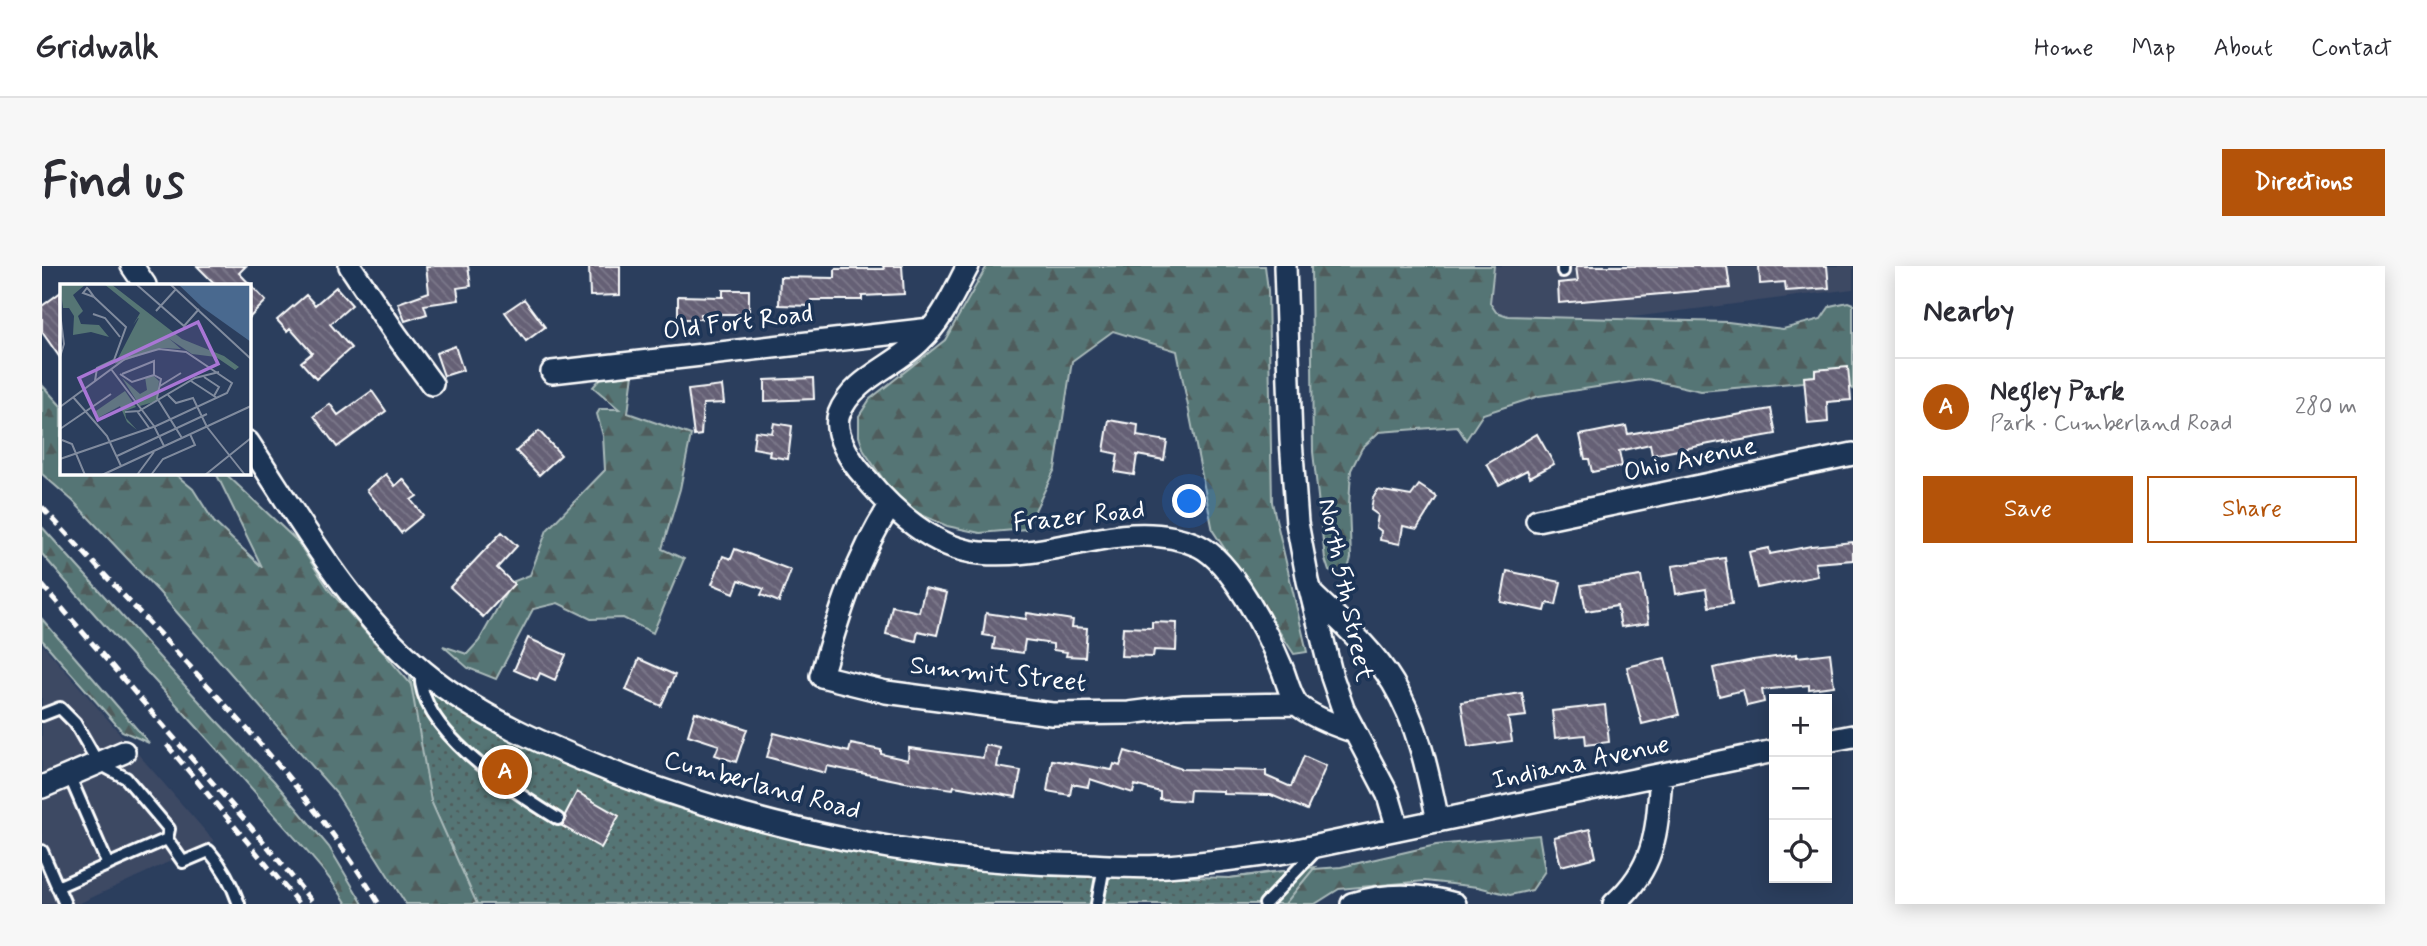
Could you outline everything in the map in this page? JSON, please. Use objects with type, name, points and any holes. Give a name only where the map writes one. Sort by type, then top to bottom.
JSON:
[{"type":"street","points":[[132,266],[144,284]]},
{"type":"street","points":[[350,266],[432,384]]},
{"type":"street","name":"Frazer Road","points":[[968,266],[931,329],[908,351],[860,383],[839,414],[841,439],[856,467],[890,506],[925,532],[946,543],[979,552],[1040,550],[1137,535],[1172,537],[1203,548],[1219,561],[1234,580],[1263,628],[1297,704]]},
{"type":"street","name":"North 5th Street","points":[[1285,266],[1291,440],[1297,523],[1332,677],[1343,709],[1388,795],[1398,830]]},
{"type":"street","name":"Old Fort Road","points":[[552,372],[931,329]]},
{"type":"street","name":"Cumberland Road","points":[[250,445],[321,552],[363,609],[421,669],[449,691],[544,744],[650,786],[751,817],[852,840],[906,850],[1039,865],[1164,866],[1240,859],[1398,830]]},
{"type":"street","name":"Ohio Avenue","points":[[1538,520],[1853,454]]},
{"type":"street","name":"Summit Street","points":[[890,506],[870,536],[821,676],[887,692],[1052,714],[1129,713],[1184,706],[1297,704]]},
{"type":"street","points":[[1312,594],[1378,663],[1393,683],[1420,742],[1438,821]]},
{"type":"street","points":[[1297,704],[1336,726],[1355,732]]},
{"type":"street","points":[[1832,740],[1853,736]]},
{"type":"street","points":[[45,782],[124,752]]},
{"type":"street","name":"Indiana Avenue","points":[[1398,830],[1769,752]]},
{"type":"street","points":[[1614,904],[1633,888],[1645,867],[1656,825],[1661,775]]},
{"type":"street","points":[[1352,904],[1387,895],[1409,895],[1455,904]]},
{"type":"lane","points":[[421,669],[421,690],[441,727],[493,775],[558,819]]},
{"type":"lane","points":[[42,715],[60,708],[75,723],[98,763],[126,778],[169,829],[167,839],[183,862],[209,852],[233,887],[239,904]]},
{"type":"lane","points":[[69,775],[107,865]]},
{"type":"lane","points":[[57,887],[167,839]]},
{"type":"lane","points":[[1265,904],[1320,845]]},
{"type":"lane","points":[[42,851],[65,904]]},
{"type":"lane","points":[[1097,904],[1104,866]]},
{"type":"shaded area","points":[[1488,266],[1853,266],[1853,289],[1484,336]]},
{"type":"shaded area","points":[[42,644],[214,841],[78,904],[42,904]]},
{"type":"green space","points":[[987,266],[1265,266],[1268,290],[1272,502],[1307,652],[1294,654],[1213,531],[1177,351],[1113,331],[1072,361],[1055,469],[1026,529],[980,533],[947,526],[915,512],[889,488],[864,451],[859,436],[859,416],[870,399],[945,340]]},
{"type":"green space","points":[[1311,266],[1494,266],[1490,303],[1496,312],[1508,316],[1728,322],[1783,329],[1821,319],[1830,306],[1848,302],[1853,304],[1853,389],[1835,380],[1817,379],[1701,391],[1648,379],[1539,396],[1483,414],[1466,440],[1457,426],[1379,432],[1362,448],[1351,470],[1351,558],[1348,569],[1339,576],[1329,571],[1325,559],[1313,452]]},
{"type":"green space","points":[[633,374],[628,413],[691,435],[680,489],[662,549],[684,559],[653,633],[623,618],[591,619],[558,603],[533,609],[496,679],[468,668],[443,646],[467,654],[479,641],[512,582],[530,575],[547,530],[605,470],[603,436],[597,414],[600,409],[619,409],[593,387],[601,378]]},
{"type":"green space","points":[[42,385],[60,405],[60,474],[175,474],[193,489],[214,522],[262,567],[216,474],[226,474],[297,541],[330,591],[410,683],[507,904],[406,904],[336,793],[159,592],[73,501],[42,474]]},
{"type":"green space","points":[[42,527],[274,781],[329,847],[363,904],[347,904],[308,853],[42,554]]},
{"type":"green space","points":[[42,619],[149,743],[122,731],[42,640]]},
{"type":"green space","points":[[410,678],[458,711],[515,743],[657,802],[784,837],[864,854],[961,866],[1089,876],[1230,878],[1315,867],[1285,904],[477,904],[431,801]]},
{"type":"green space","points":[[1539,835],[1545,871],[1532,890],[1510,895],[1478,887],[1425,881],[1339,889],[1315,904],[1110,904],[1160,888],[1272,872],[1341,867],[1436,845]]},
{"type":"building","points":[[197,266],[246,266],[239,273],[250,284],[215,284]]},
{"type":"building","points":[[426,266],[468,266],[471,286],[457,288],[459,300],[424,305],[427,314],[405,321],[398,303],[429,292]]},
{"type":"building","points":[[589,266],[620,266],[620,295],[590,296]]},
{"type":"building","points":[[883,266],[902,266],[904,294],[862,296],[862,300],[811,300],[811,306],[779,305],[780,277],[835,278],[835,269],[884,269]]},
{"type":"building","points":[[1576,266],[1727,266],[1730,288],[1559,303],[1558,283],[1578,281]]},
{"type":"building","points":[[1759,266],[1827,266],[1829,288],[1786,291],[1785,282],[1760,284]]},
{"type":"building","points":[[250,284],[266,301],[250,317]]},
{"type":"building","points":[[336,287],[352,305],[330,324],[351,348],[316,379],[301,362],[312,353],[290,328],[287,331],[277,320],[306,295],[315,305]]},
{"type":"building","points":[[723,290],[749,290],[749,314],[701,314],[701,319],[678,319],[678,296],[723,297]]},
{"type":"building","points":[[60,293],[60,358],[42,332],[42,306]]},
{"type":"building","points":[[524,299],[545,327],[526,341],[505,312]]},
{"type":"building","points":[[455,346],[463,370],[444,376],[436,353]]},
{"type":"building","points":[[1848,367],[1851,400],[1827,402],[1828,422],[1808,424],[1804,377],[1815,376],[1815,370]]},
{"type":"building","points":[[813,378],[814,399],[765,401],[765,380]]},
{"type":"building","points":[[722,386],[724,403],[703,404],[701,435],[694,436],[688,390]]},
{"type":"building","points":[[372,391],[386,411],[337,447],[314,416],[330,404],[338,415]]},
{"type":"building","points":[[1771,409],[1776,434],[1652,455],[1650,444],[1619,451],[1622,466],[1592,472],[1589,459],[1585,459],[1580,435],[1626,426],[1628,434]]},
{"type":"building","points":[[1109,420],[1138,425],[1137,436],[1167,441],[1164,460],[1137,455],[1134,475],[1115,472],[1118,454],[1104,451]]},
{"type":"building","points":[[774,423],[792,426],[788,459],[769,456],[770,451],[753,448],[755,431],[772,433]]},
{"type":"building","points":[[539,431],[561,455],[539,475],[516,451]]},
{"type":"building","points":[[1537,434],[1554,464],[1530,477],[1527,470],[1499,485],[1487,464]]},
{"type":"building","points":[[386,474],[395,486],[403,479],[417,496],[411,500],[423,515],[401,533],[367,490]]},
{"type":"building","points":[[1419,485],[1437,497],[1417,529],[1403,526],[1400,544],[1380,540],[1381,531],[1376,527],[1378,515],[1371,510],[1378,490],[1411,496]]},
{"type":"building","points":[[502,532],[517,546],[497,568],[514,584],[483,617],[450,587]]},
{"type":"building","points":[[1853,542],[1853,560],[1815,563],[1818,576],[1757,588],[1749,552],[1769,548],[1770,554]]},
{"type":"building","points":[[735,549],[791,570],[779,602],[761,595],[764,589],[739,580],[734,593],[712,584],[723,556],[731,559]]},
{"type":"building","points":[[1725,558],[1732,604],[1709,607],[1706,589],[1676,594],[1672,566]]},
{"type":"building","points":[[1507,571],[1561,582],[1556,605],[1547,603],[1545,611],[1501,602]]},
{"type":"building","points":[[1641,576],[1649,623],[1621,627],[1617,606],[1586,611],[1581,585]]},
{"type":"building","points":[[925,588],[947,593],[937,635],[918,631],[916,641],[886,634],[892,606],[919,612]]},
{"type":"building","points":[[986,613],[1026,619],[1027,613],[1073,620],[1072,627],[1087,628],[1085,657],[1066,656],[1067,652],[1053,650],[1053,644],[1025,640],[1023,653],[993,649],[995,637],[983,635]]},
{"type":"building","points":[[1152,622],[1177,623],[1176,651],[1154,650],[1153,657],[1121,656],[1123,627],[1152,628]]},
{"type":"building","points":[[528,638],[566,655],[555,680],[540,673],[537,680],[514,670]]},
{"type":"building","points":[[1830,653],[1834,686],[1809,689],[1809,685],[1762,690],[1764,702],[1747,706],[1743,690],[1719,696],[1713,668],[1797,654],[1797,657]]},
{"type":"building","points":[[1665,658],[1679,715],[1642,724],[1627,667]]},
{"type":"building","points":[[639,659],[675,675],[661,706],[626,690]]},
{"type":"building","points":[[1522,693],[1526,716],[1508,718],[1512,741],[1468,747],[1461,702]]},
{"type":"building","points":[[1605,705],[1609,742],[1586,745],[1585,735],[1555,738],[1552,711]]},
{"type":"building","points":[[695,712],[747,729],[736,762],[715,755],[719,745],[688,735]]},
{"type":"building","points":[[774,733],[849,752],[851,744],[881,750],[881,754],[908,760],[909,748],[983,758],[985,745],[1000,748],[997,767],[1021,771],[1016,797],[954,786],[953,789],[905,782],[827,766],[825,773],[767,757]]},
{"type":"building","points":[[1125,751],[1182,769],[1266,771],[1266,776],[1291,787],[1304,756],[1326,766],[1307,810],[1271,795],[1223,794],[1223,791],[1190,790],[1189,801],[1160,799],[1160,792],[1135,785],[1133,793],[1090,779],[1088,787],[1072,784],[1070,795],[1047,791],[1052,760],[1112,770],[1114,764],[1120,766]]},
{"type":"building","points":[[577,792],[619,816],[601,848],[562,826]]},
{"type":"building","points":[[1590,829],[1596,857],[1561,866],[1554,837]]},
{"type":"railway","points":[[42,507],[262,747],[336,839],[379,904]]},
{"type":"railway","points":[[42,585],[314,904]]},
{"type":"railway","points":[[167,745],[299,904]]},
{"type":"place","name":"Negley Park","points":[[505,772]]}]
